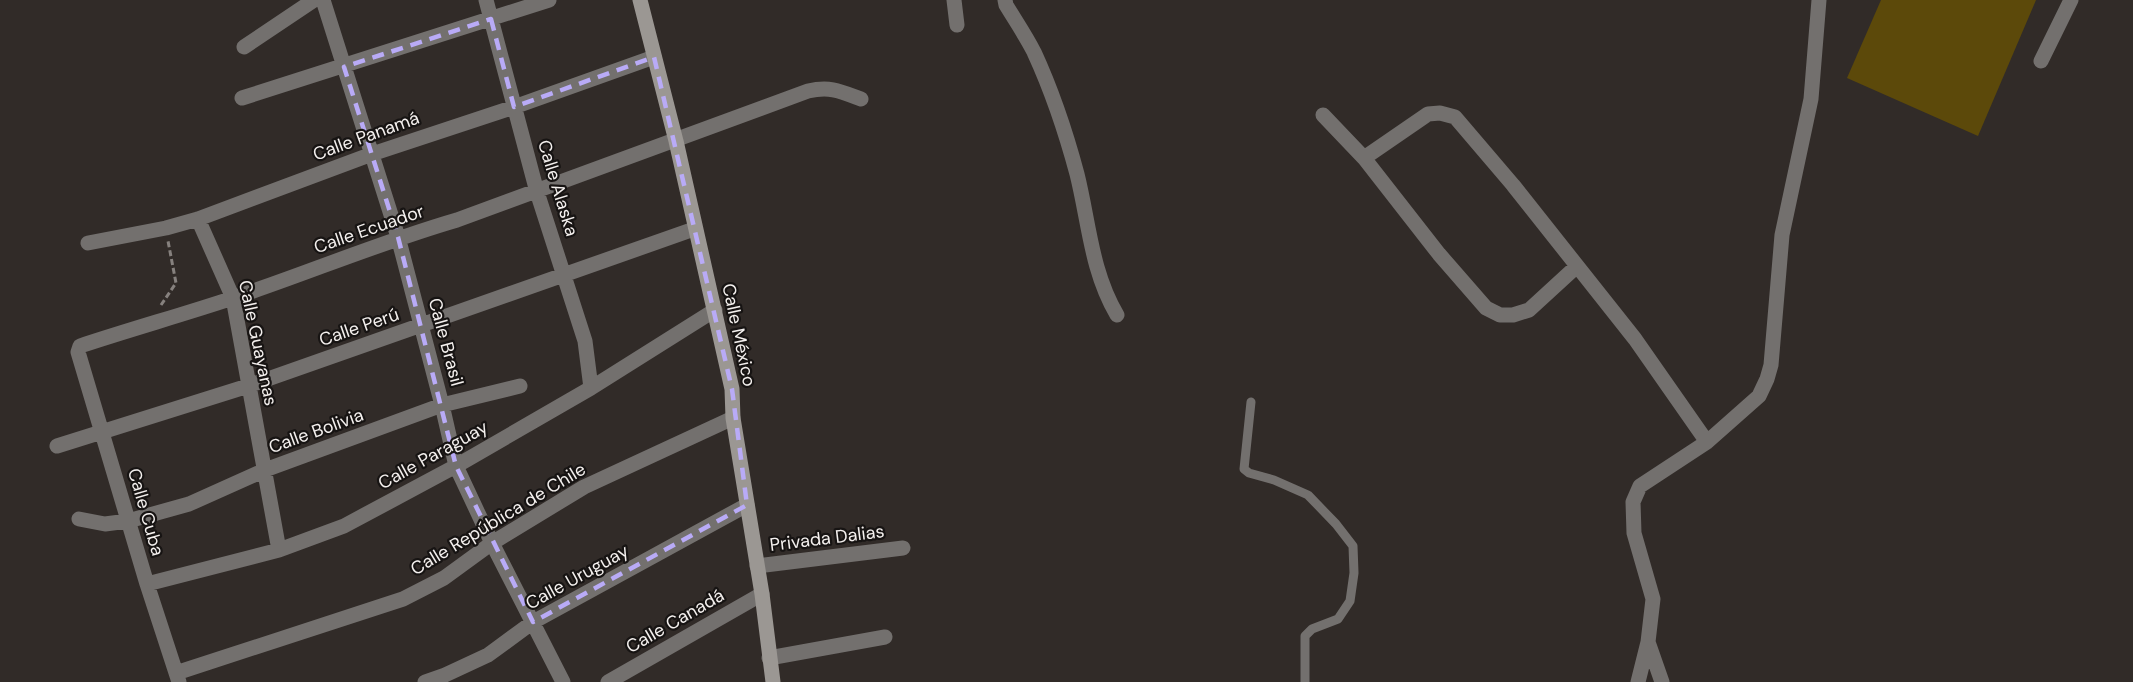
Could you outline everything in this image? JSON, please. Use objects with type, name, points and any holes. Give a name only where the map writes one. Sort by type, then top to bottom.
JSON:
[{"type":"street","points":[[244,47],[314,0]]},
{"type":"street","name":"Calle Brasil","points":[[323,0],[398,237],[456,466],[492,543],[563,682]]},
{"type":"street","name":"Calle Alaska","points":[[486,0],[537,192],[585,341],[591,388]]},
{"type":"street","points":[[242,98],[549,0]]},
{"type":"street","name":"Calle México","points":[[640,0],[676,141],[694,229],[732,389],[733,418],[762,594],[773,682]]},
{"type":"street","points":[[954,0],[957,25]]},
{"type":"street","points":[[1005,0],[1033,51],[1052,95],[1077,174],[1089,238],[1104,293],[1117,315]]},
{"type":"street","points":[[1638,682],[1648,642],[1653,599],[1634,533],[1633,502],[1640,486],[1707,442],[1759,396],[1767,379],[1771,364],[1782,236],[1811,99],[1819,0]]},
{"type":"street","points":[[2041,61],[2071,0]]},
{"type":"street","name":"Calle Panamá","points":[[88,243],[166,228],[198,219],[372,154],[654,57]]},
{"type":"street","name":"Calle Ecuador","points":[[78,352],[81,346],[149,322],[233,298],[398,237],[457,220],[537,192],[808,91],[832,88],[861,99]]},
{"type":"street","points":[[1364,158],[1428,114],[1440,113],[1455,117],[1513,185],[1635,339],[1707,442]]},
{"type":"street","points":[[1323,115],[1364,158],[1439,254],[1486,308],[1500,315],[1513,315],[1529,310],[1577,266]]},
{"type":"street","name":"Calle Guayanas","points":[[198,219],[233,298],[279,550]]},
{"type":"street","name":"Calle Perú","points":[[57,446],[248,386],[694,229]]},
{"type":"street","name":"Calle Paraguay","points":[[147,584],[279,550],[344,526],[456,466],[591,388],[715,310]]},
{"type":"street","name":"Calle Cuba","points":[[78,352],[147,584],[178,678]]},
{"type":"street","name":"Calle Bolivia","points":[[80,519],[105,524],[128,521],[189,504],[265,470],[442,405],[520,386]]},
{"type":"street","name":"Calle República de Chile","points":[[178,678],[403,599],[444,578],[492,543],[584,487],[733,418]]},
{"type":"street","name":"Calle Uruguay","points":[[425,682],[488,655],[533,622],[747,505]]},
{"type":"street","name":"Privada Dalias","points":[[757,566],[903,548]]},
{"type":"street","name":"Calle Canadá","points":[[608,682],[762,594]]},
{"type":"street","points":[[769,657],[885,637]]},
{"type":"street","points":[[1648,642],[1662,682]]},
{"type":"lane","points":[[1251,402],[1244,469],[1249,473],[1274,480],[1308,495],[1336,524],[1353,546],[1354,573],[1350,601],[1338,619],[1312,629],[1305,636],[1305,682]]},
{"type":"path","points":[[149,322],[176,283],[166,228]]},
{"type":"highlighted area","points":[[491,19],[514,107],[654,57],[732,389],[747,505],[533,622],[456,466],[398,237],[344,67]]},
{"type":"shaded area","points":[[1881,0],[2036,0],[1978,136],[1847,78]]}]
